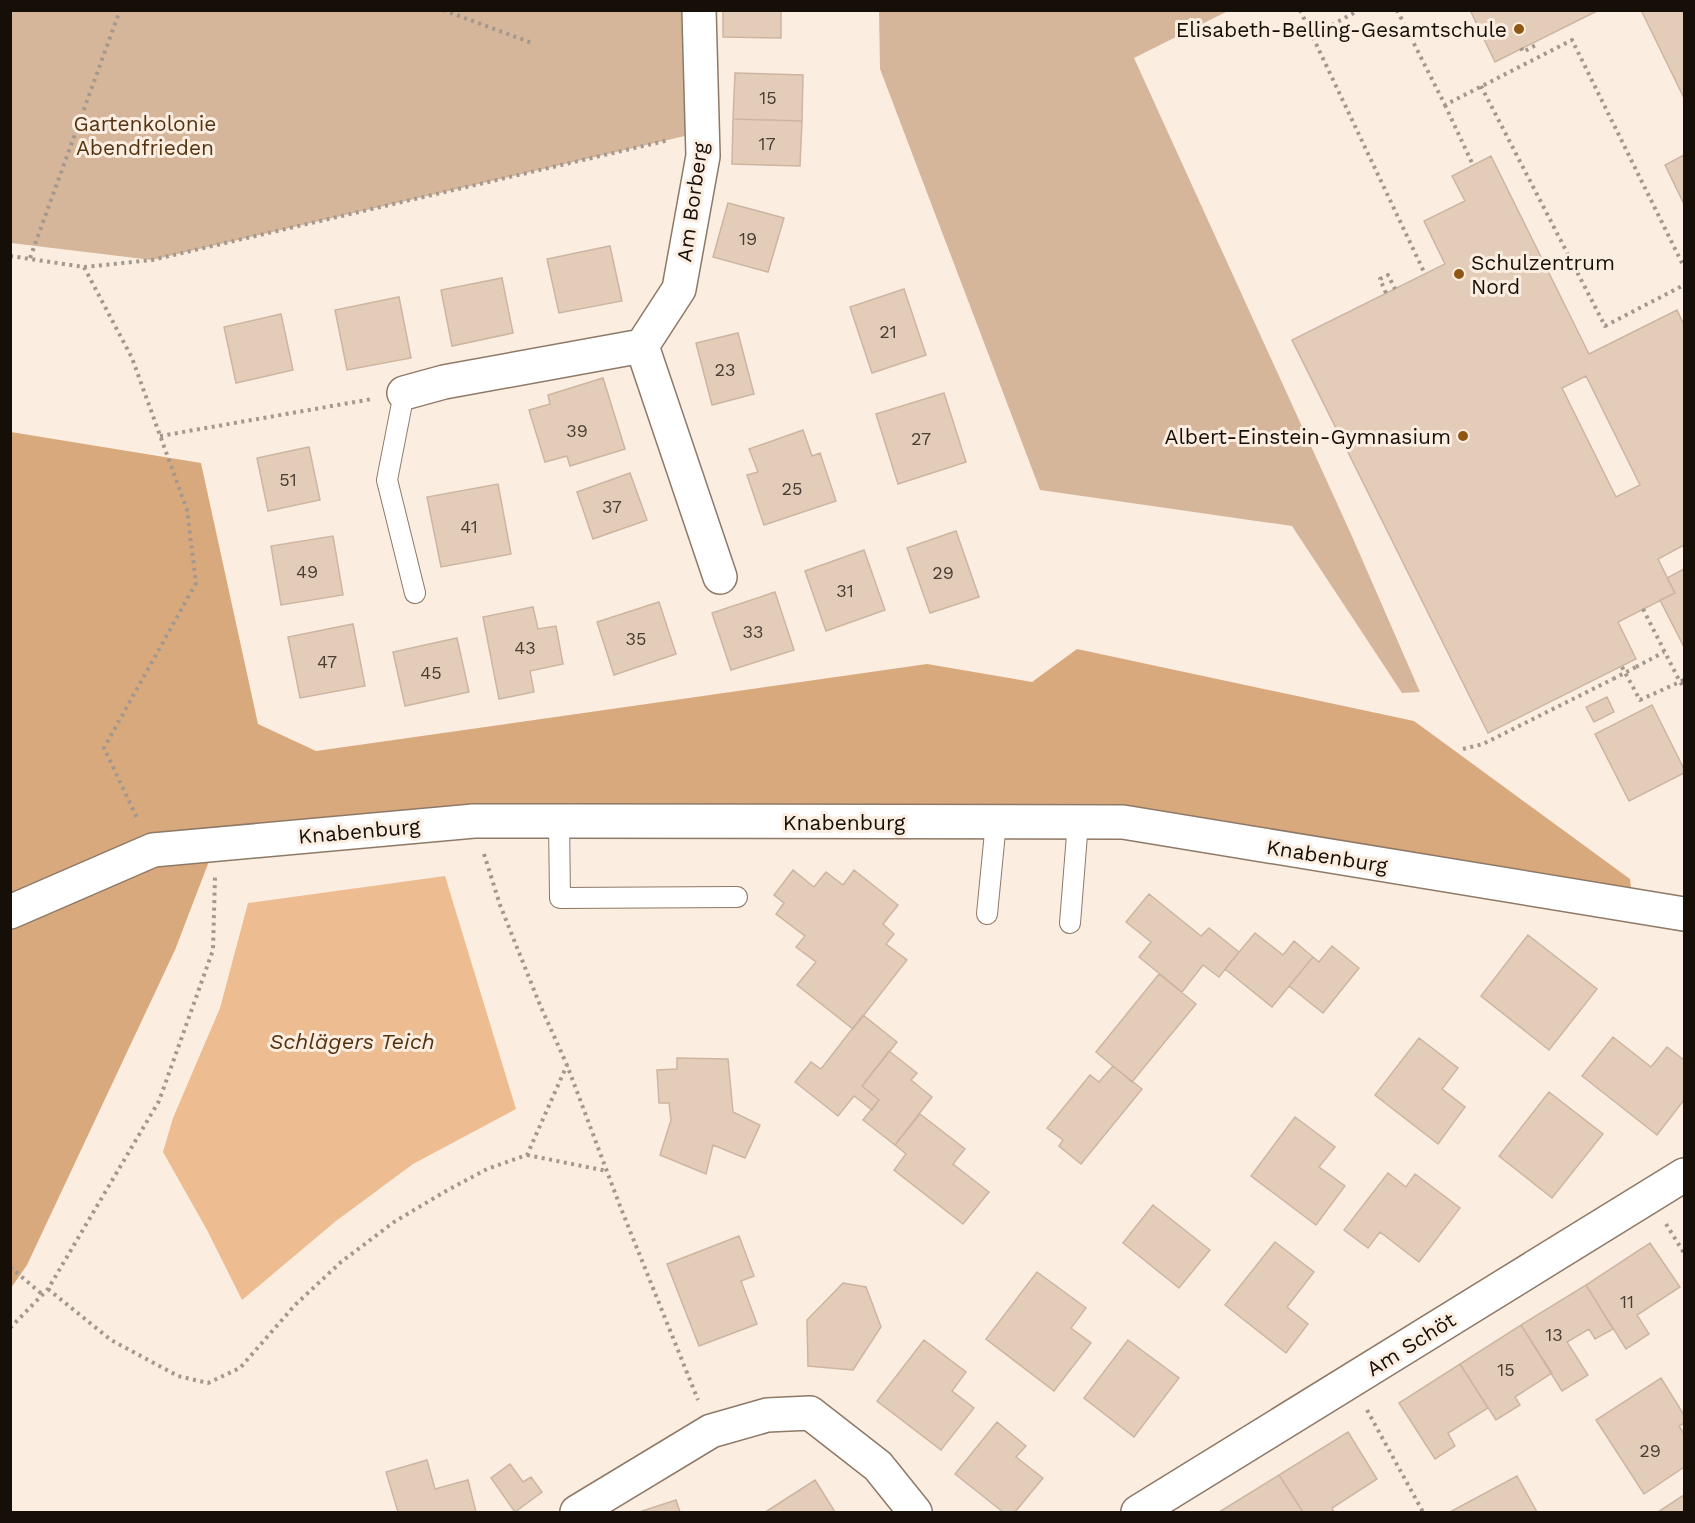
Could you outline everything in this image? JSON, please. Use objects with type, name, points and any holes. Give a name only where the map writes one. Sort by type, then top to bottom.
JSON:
[{"type":"street","name":"Am Borberg","points":[[642,346],[679,289],[703,156],[699,10]]},
{"type":"street","points":[[404,393],[444,382],[642,346],[720,577]]},
{"type":"street","name":"Knabenburg","points":[[10,912],[153,850],[474,821],[559,821],[1123,822],[1684,914]]},
{"type":"street","name":"Am Schöt","points":[[1138,1512],[1684,1175]]},
{"type":"street","points":[[577,1512],[711,1431],[767,1415],[810,1413],[878,1466],[915,1512]]},
{"type":"lane","points":[[404,393],[387,480],[415,593]]},
{"type":"lane","points":[[559,821],[560,897],[737,897]]},
{"type":"lane","points":[[987,914],[996,822]]},
{"type":"lane","points":[[1070,923],[1078,822]]},
{"type":"path","points":[[30,258],[120,10]]},
{"type":"path","points":[[443,10],[532,43]]},
{"type":"path","points":[[1300,10],[1425,274]]},
{"type":"path","points":[[1312,36],[1359,10]]},
{"type":"path","points":[[1397,10],[1473,165]]},
{"type":"path","points":[[1445,105],[1572,40],[1684,267]]},
{"type":"path","points":[[1521,48],[1523,52],[1536,45]]},
{"type":"path","points":[[1481,86],[1605,326],[1684,285]]},
{"type":"path","points":[[10,256],[84,267],[152,260],[702,132]]},
{"type":"path","points":[[84,267],[132,358],[187,510],[196,583],[104,748],[153,850]]},
{"type":"path","points":[[1388,275],[1394,288],[1386,292],[1380,279],[1388,275]]},
{"type":"path","points":[[160,436],[404,393]]},
{"type":"path","points":[[1643,609],[1684,687]]},
{"type":"path","points":[[1463,749],[1483,744],[1664,652]]},
{"type":"path","points":[[1622,667],[1640,700],[1682,681]]},
{"type":"path","points":[[474,821],[500,905],[567,1065],[711,1431]]},
{"type":"path","points":[[10,1328],[48,1290],[159,1101],[213,950],[216,843]]},
{"type":"path","points":[[527,1155],[567,1065]]},
{"type":"path","points":[[48,1290],[111,1340],[178,1376],[208,1383],[240,1368],[295,1305],[333,1269],[394,1222],[487,1169],[527,1155],[607,1171]]},
{"type":"path","points":[[10,1267],[43,1295]]},
{"type":"path","points":[[1352,1381],[1423,1512]]},
{"type":"green space","name":"Gartenkolonie Abendfrieden","points":[[11,11],[699,11],[702,132],[152,260],[11,243]]},
{"type":"green space","points":[[879,11],[1228,11],[1134,58],[1351,534],[1420,692],[1402,693],[1292,526],[1040,490],[880,69]]},
{"type":"shaded area","points":[[11,432],[201,463],[258,724],[316,751],[927,664],[1032,682],[1077,649],[1414,721],[1630,879],[1633,905],[1123,822],[216,843],[175,950],[27,1265],[11,1288]]},
{"type":"water","name":"Schlägers Teich","points":[[445,876],[516,1109],[413,1164],[336,1221],[242,1300],[207,1230],[163,1152],[173,1118],[220,1008],[248,903]]},
{"type":"building","points":[[723,10],[781,10],[781,38],[723,37]]},
{"type":"building","name":"Elisabeth-Belling-Gesamtschule","points":[[1470,10],[1599,10],[1495,62]]},
{"type":"building","points":[[1641,10],[1682,10],[1684,15],[1684,98]]},
{"type":"building","points":[[735,73],[803,75],[802,121],[733,119]]},
{"type":"building","points":[[733,119],[802,121],[800,166],[732,164]]},
{"type":"building","points":[[1684,155],[1684,204],[1665,165]]},
{"type":"building","name":"Albert-Einstein-Gymnasium","points":[[1491,156],[1589,354],[1677,310],[1684,325],[1684,545],[1658,559],[1675,593],[1618,622],[1636,659],[1488,733],[1292,340],[1445,264],[1424,221],[1465,201],[1452,176]],"holes":[[[1586,376],[1640,485],[1616,497],[1562,388]]]},
{"type":"building","points":[[728,203],[784,218],[768,272],[713,257]]},
{"type":"building","points":[[610,246],[622,301],[559,313],[547,259]]},
{"type":"building","points":[[502,278],[513,333],[452,346],[441,290]]},
{"type":"building","points":[[904,289],[926,355],[872,373],[850,307]]},
{"type":"building","points":[[399,297],[411,358],[347,370],[335,310]]},
{"type":"building","points":[[281,314],[293,370],[236,383],[224,327]]},
{"type":"building","points":[[738,333],[754,394],[712,405],[696,343]]},
{"type":"building","points":[[603,378],[625,449],[570,466],[567,456],[545,462],[529,410],[550,404],[548,395]]},
{"type":"building","points":[[944,393],[966,462],[898,484],[876,414]]},
{"type":"building","points":[[803,430],[812,456],[820,453],[836,501],[764,525],[747,475],[758,472],[749,449]]},
{"type":"building","points":[[309,447],[320,500],[268,511],[257,458]]},
{"type":"building","points":[[630,473],[647,520],[593,539],[577,492]]},
{"type":"building","points":[[498,484],[511,554],[441,567],[427,497]]},
{"type":"building","points":[[956,531],[979,597],[930,613],[907,548]]},
{"type":"building","points":[[333,536],[343,595],[281,605],[271,546]]},
{"type":"building","points":[[864,550],[885,610],[826,631],[805,571]]},
{"type":"building","points":[[1684,569],[1683,645],[1660,600],[1675,593],[1667,578]]},
{"type":"building","points":[[775,592],[794,650],[731,670],[712,613]]},
{"type":"building","points":[[659,602],[676,654],[614,675],[597,622]]},
{"type":"building","points":[[533,607],[538,629],[556,626],[563,664],[530,671],[534,692],[499,699],[483,617]]},
{"type":"building","points":[[353,624],[365,686],[300,698],[288,637]]},
{"type":"building","points":[[457,638],[469,692],[405,706],[393,652]]},
{"type":"building","points":[[1607,697],[1614,712],[1594,722],[1586,707]]},
{"type":"building","points":[[1652,705],[1684,773],[1629,801],[1595,734]]},
{"type":"building","points":[[793,870],[814,887],[826,872],[843,885],[854,870],[898,905],[883,924],[894,934],[886,944],[907,960],[853,1029],[797,985],[816,962],[796,947],[805,936],[776,914],[784,903],[774,895]]},
{"type":"building","points":[[1149,894],[1201,936],[1209,928],[1239,952],[1219,977],[1203,965],[1182,992],[1139,957],[1151,942],[1126,922]]},
{"type":"building","points":[[1255,933],[1283,955],[1294,941],[1313,957],[1272,1007],[1225,969]]},
{"type":"building","points":[[1528,935],[1597,989],[1549,1050],[1481,996]]},
{"type":"building","points":[[1332,946],[1359,968],[1323,1013],[1289,986],[1313,957],[1319,962]]},
{"type":"building","points":[[1159,974],[1196,1004],[1132,1082],[1096,1052]]},
{"type":"building","points":[[863,1015],[897,1042],[862,1086],[879,1100],[872,1110],[854,1096],[838,1116],[795,1082],[811,1062],[821,1069]]},
{"type":"building","points":[[1613,1037],[1651,1067],[1667,1047],[1684,1060],[1684,1100],[1657,1135],[1582,1076]]},
{"type":"building","points":[[1419,1038],[1458,1068],[1442,1089],[1465,1107],[1438,1144],[1375,1095]]},
{"type":"building","points":[[889,1051],[917,1073],[911,1080],[932,1097],[895,1145],[863,1120],[879,1100],[862,1086]]},
{"type":"building","points":[[677,1058],[728,1059],[733,1112],[760,1125],[745,1158],[713,1145],[706,1174],[660,1155],[671,1120],[669,1103],[659,1103],[657,1070],[677,1069]]},
{"type":"building","points":[[1113,1066],[1142,1089],[1081,1164],[1059,1146],[1063,1140],[1047,1128],[1090,1075],[1099,1082]]},
{"type":"building","points":[[1549,1092],[1603,1134],[1552,1198],[1499,1156]]},
{"type":"building","points":[[920,1114],[965,1149],[953,1164],[989,1192],[963,1224],[894,1170],[906,1154],[895,1145]]},
{"type":"building","points":[[1295,1117],[1335,1147],[1319,1167],[1345,1186],[1316,1225],[1251,1176]]},
{"type":"building","points":[[1388,1173],[1406,1187],[1415,1174],[1460,1208],[1419,1262],[1380,1232],[1368,1248],[1344,1230]]},
{"type":"building","points":[[1153,1205],[1210,1250],[1179,1288],[1123,1243]]},
{"type":"building","points":[[739,1236],[754,1276],[741,1281],[757,1324],[699,1346],[667,1264]]},
{"type":"building","points":[[1275,1242],[1314,1272],[1287,1307],[1308,1324],[1286,1353],[1225,1305]]},
{"type":"building","points":[[1650,1243],[1680,1287],[1637,1315],[1649,1334],[1626,1349],[1586,1285]]},
{"type":"building","points":[[1037,1272],[1086,1308],[1071,1328],[1091,1343],[1054,1391],[986,1339]]},
{"type":"building","points":[[843,1283],[866,1287],[881,1327],[853,1370],[808,1366],[807,1320]]},
{"type":"building","points":[[1586,1285],[1613,1329],[1595,1339],[1589,1329],[1567,1342],[1588,1375],[1562,1391],[1521,1325]]},
{"type":"building","points":[[1521,1325],[1552,1373],[1515,1397],[1520,1405],[1496,1420],[1460,1364]]},
{"type":"building","points":[[924,1340],[966,1372],[952,1391],[974,1408],[941,1450],[877,1401]]},
{"type":"building","points":[[1128,1340],[1179,1378],[1134,1437],[1084,1398]]},
{"type":"building","points":[[1460,1364],[1488,1408],[1448,1433],[1455,1446],[1435,1459],[1399,1403]]},
{"type":"building","points":[[1661,1378],[1684,1415],[1684,1423],[1679,1426],[1684,1434],[1684,1467],[1644,1494],[1596,1420]]},
{"type":"building","points":[[997,1422],[1026,1446],[1016,1457],[1043,1478],[1015,1512],[1003,1512],[955,1474]]},
{"type":"building","points":[[1348,1432],[1377,1479],[1332,1508],[1334,1512],[1303,1512],[1279,1475]]},
{"type":"building","points":[[427,1460],[435,1489],[468,1480],[476,1512],[398,1512],[386,1472]]},
{"type":"building","points":[[510,1464],[523,1482],[531,1477],[542,1492],[515,1512],[491,1478]]},
{"type":"building","points":[[1279,1475],[1303,1512],[1219,1512]]},
{"type":"building","points":[[1517,1476],[1537,1512],[1450,1512]]},
{"type":"building","points":[[815,1480],[835,1512],[767,1511]]},
{"type":"building","points":[[1684,1495],[1684,1512],[1658,1512]]},
{"type":"building","points":[[676,1500],[680,1512],[642,1512],[642,1511]]},
{"type":"place","name":"Elisabeth-Belling-Gesamtschule","points":[[1519,29]]},
{"type":"place","name":"Schulzentrum Nord","points":[[1459,274]]},
{"type":"place","name":"Albert-Einstein-Gymnasium","points":[[1463,436]]}]
